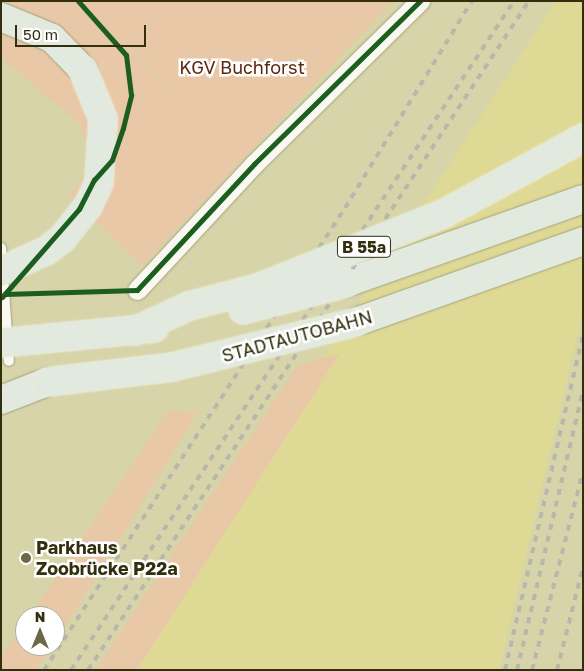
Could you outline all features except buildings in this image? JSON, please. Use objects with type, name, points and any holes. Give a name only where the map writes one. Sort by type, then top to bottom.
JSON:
[{"type":"highway","points":[[1,17],[52,38],[83,70],[103,119],[99,182],[88,206],[62,239],[46,251],[1,271]]},
{"type":"highway","name":"B 55a","points":[[135,331],[189,306],[258,288],[443,214],[583,138]]},
{"type":"highway","name":"B 55a","points":[[4,362],[346,283],[583,198]]},
{"type":"highway","name":"STADTAUTOBAHN","points":[[4,362],[47,382],[127,375],[240,353],[356,322],[520,265],[583,240]]},
{"type":"highway","points":[[520,265],[583,257]]},
{"type":"highway","points":[[1,400],[47,382]]},
{"type":"street","points":[[137,290],[254,164],[420,1]]},
{"type":"lane","points":[[1,248],[4,362]]},
{"type":"shaded area","points":[[556,1],[583,1],[583,312],[499,670],[120,670]]},
{"type":"green space","name":"KGV Buchforst","points":[[1,1],[393,1],[142,266],[69,195],[92,165],[81,125],[1,58],[1,30],[53,56],[60,32],[24,11],[1,5]],"holes":[[[95,13],[154,70],[182,101]]]},
{"type":"green space","points":[[340,353],[137,670],[96,670],[297,366]]},
{"type":"green space","points":[[168,411],[198,412],[65,627],[65,606],[37,606]]},
{"type":"green space","points":[[15,637],[15,656],[46,656],[35,670],[1,670],[1,656]]},
{"type":"railway","points":[[44,670],[345,208],[472,1]]},
{"type":"railway","points":[[71,670],[514,1]]},
{"type":"railway","points":[[88,670],[529,1]]},
{"type":"railway","points":[[505,670],[583,335]]},
{"type":"railway","points":[[517,670],[583,391]]},
{"type":"railway","points":[[532,670],[583,472]]},
{"type":"railway","points":[[557,670],[583,567]]},
{"type":"cycle path","points":[[2,297],[79,209],[94,180],[112,160],[123,128],[131,95],[126,55],[78,1]]},
{"type":"cycle path","points":[[5,294],[137,290],[254,164],[420,1]]},
{"type":"place","name":"Parkhaus Zoobrücke P22a","points":[[26,558]]}]
